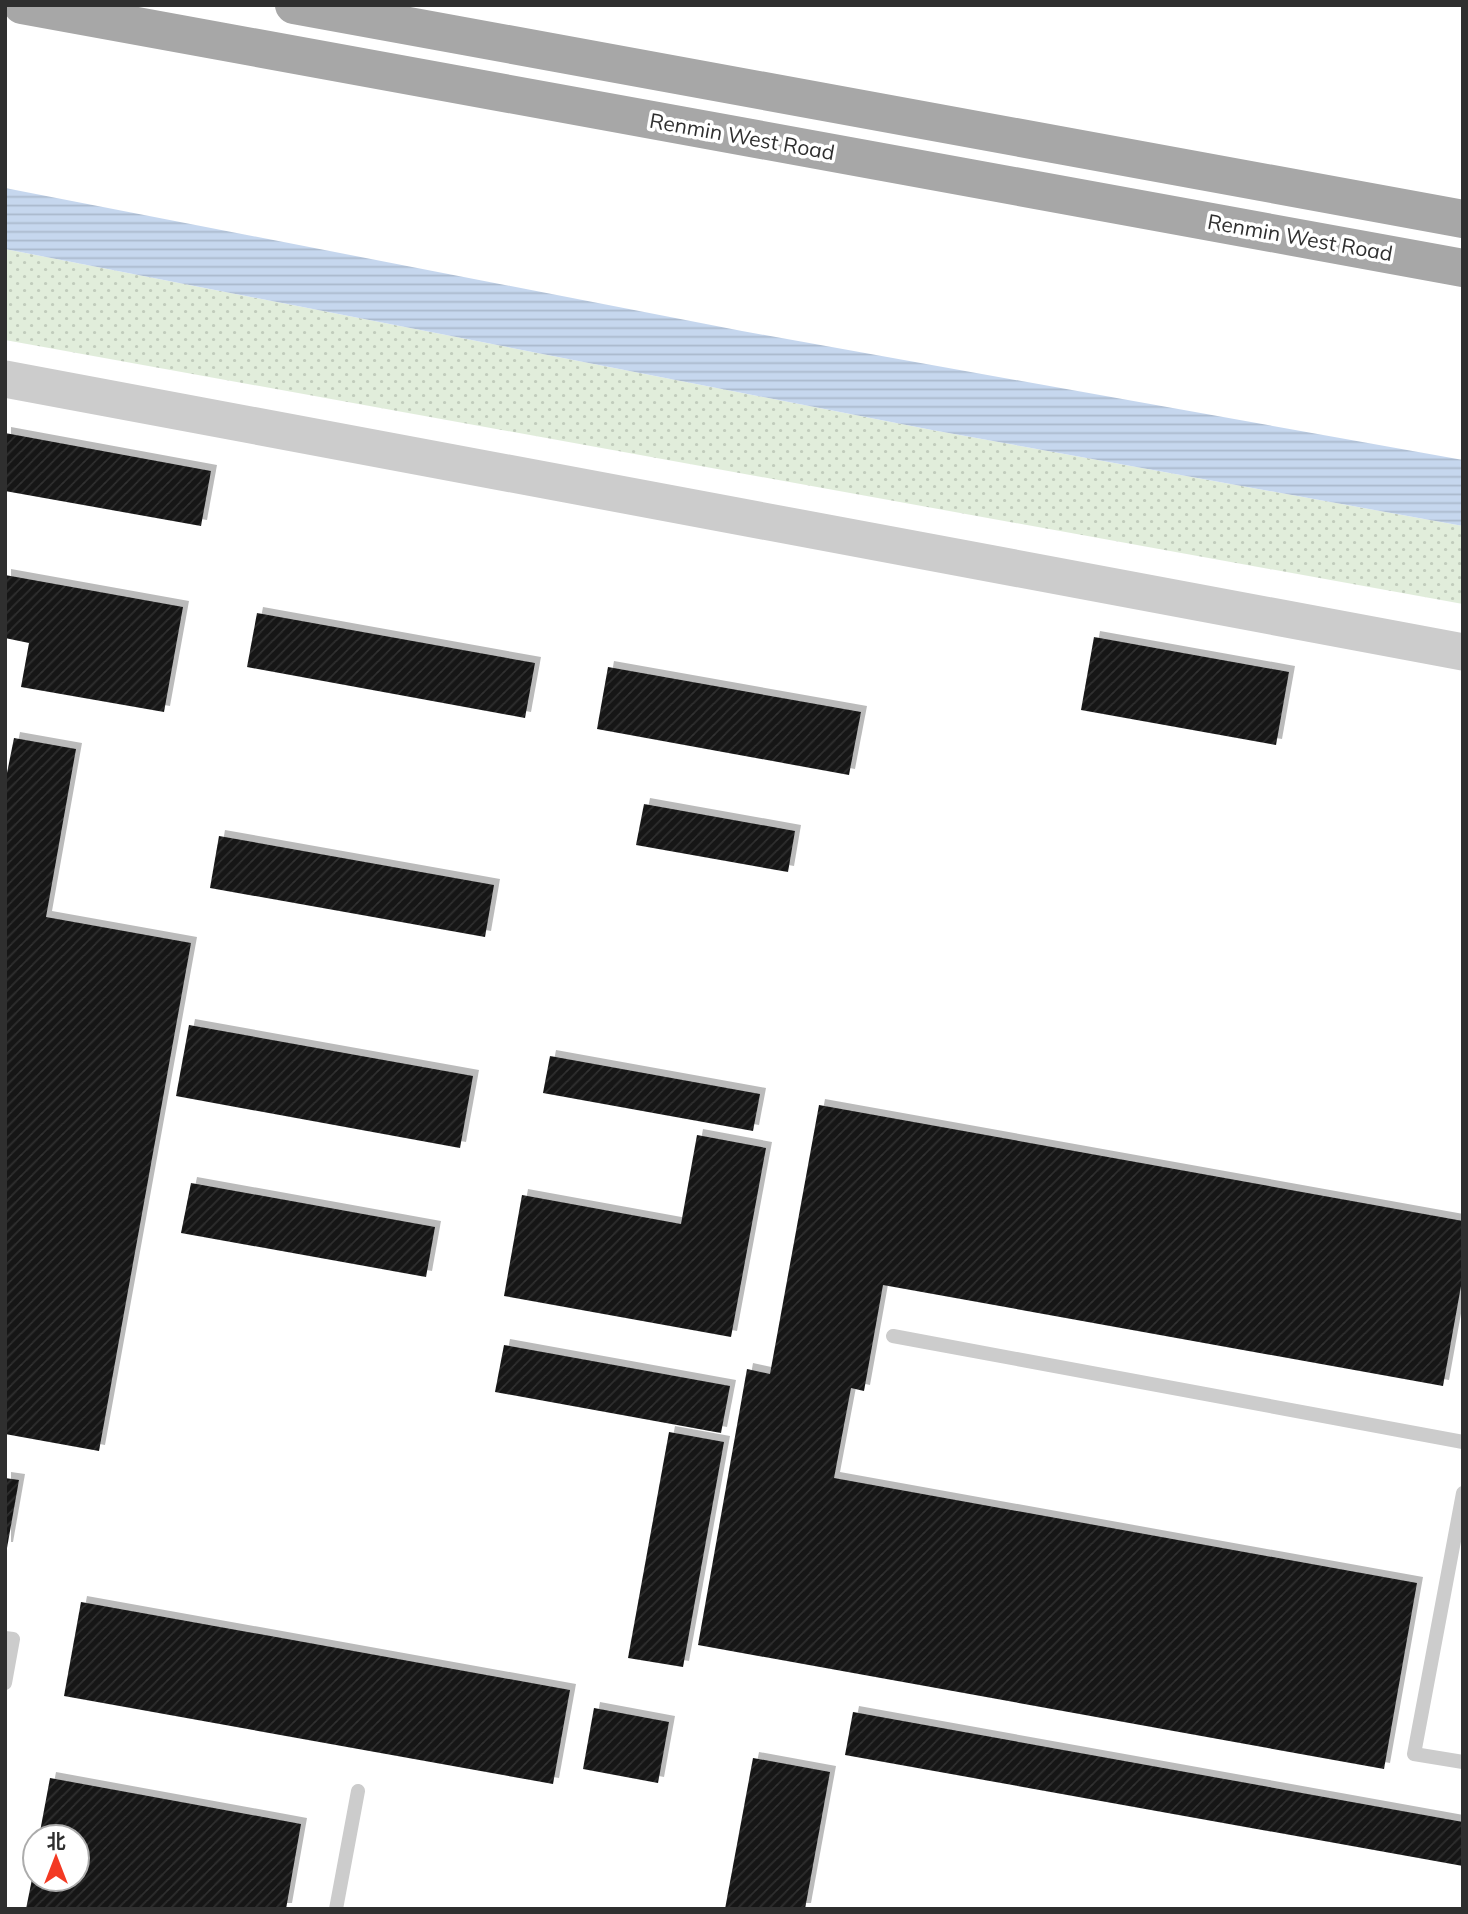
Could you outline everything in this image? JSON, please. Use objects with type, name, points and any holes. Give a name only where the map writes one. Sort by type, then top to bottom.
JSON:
[{"type":"main road","name":"Renmin West Road","points":[[22,5],[1463,268]]},
{"type":"main road","points":[[294,5],[1463,219]]},
{"type":"street","points":[[5,379],[1463,652]]},
{"type":"lane","points":[[893,1336],[1463,1442]]},
{"type":"lane","points":[[1463,1493],[1414,1754],[1463,1762]]},
{"type":"lane","points":[[5,1638],[13,1639],[5,1683]]},
{"type":"lane","points":[[336,1909],[358,1791]]},
{"type":"green space","points":[[5,249],[932,430],[1463,526],[1463,604],[5,340]]},
{"type":"water","points":[[5,188],[742,331],[1463,460],[1463,526],[932,430],[5,249]]},
{"type":"building","points":[[5,433],[211,471],[201,526],[5,491]]},
{"type":"building","points":[[5,575],[183,607],[164,712],[21,687],[29,643],[5,638]]},
{"type":"building","points":[[257,613],[535,663],[525,718],[247,667]]},
{"type":"building","points":[[1094,637],[1289,672],[1276,745],[1081,710]]},
{"type":"building","points":[[608,667],[861,712],[849,775],[597,729]]},
{"type":"building","points":[[14,738],[76,749],[46,917],[191,943],[99,1451],[5,1434],[5,783]]},
{"type":"building","points":[[644,804],[795,831],[788,872],[636,845]]},
{"type":"building","points":[[219,836],[494,885],[485,937],[210,888]]},
{"type":"building","points":[[189,1025],[473,1076],[460,1148],[176,1096]]},
{"type":"building","points":[[550,1056],[760,1094],[753,1131],[543,1093]]},
{"type":"building","points":[[819,1105],[1463,1221],[1463,1275],[1443,1386],[883,1285],[864,1391],[851,1388],[834,1478],[1417,1583],[1384,1769],[698,1645],[747,1369],[770,1374]]},
{"type":"building","points":[[697,1135],[766,1148],[731,1337],[504,1296],[522,1195],[681,1224]]},
{"type":"building","points":[[191,1183],[435,1227],[426,1277],[181,1233]]},
{"type":"building","points":[[504,1345],[730,1386],[721,1433],[495,1392]]},
{"type":"building","points":[[669,1432],[724,1442],[683,1667],[628,1658]]},
{"type":"building","points":[[5,1478],[19,1480],[7,1548],[5,1548]]},
{"type":"building","points":[[81,1602],[570,1690],[553,1784],[64,1696]]},
{"type":"building","points":[[594,1708],[669,1722],[658,1783],[583,1769]]},
{"type":"building","points":[[853,1712],[1463,1822],[1463,1866],[845,1755]]},
{"type":"building","points":[[753,1758],[830,1772],[805,1909],[725,1909]]},
{"type":"building","points":[[50,1778],[301,1824],[286,1909],[26,1909],[29,1893],[91,1893],[91,1823],[42,1823]]}]
